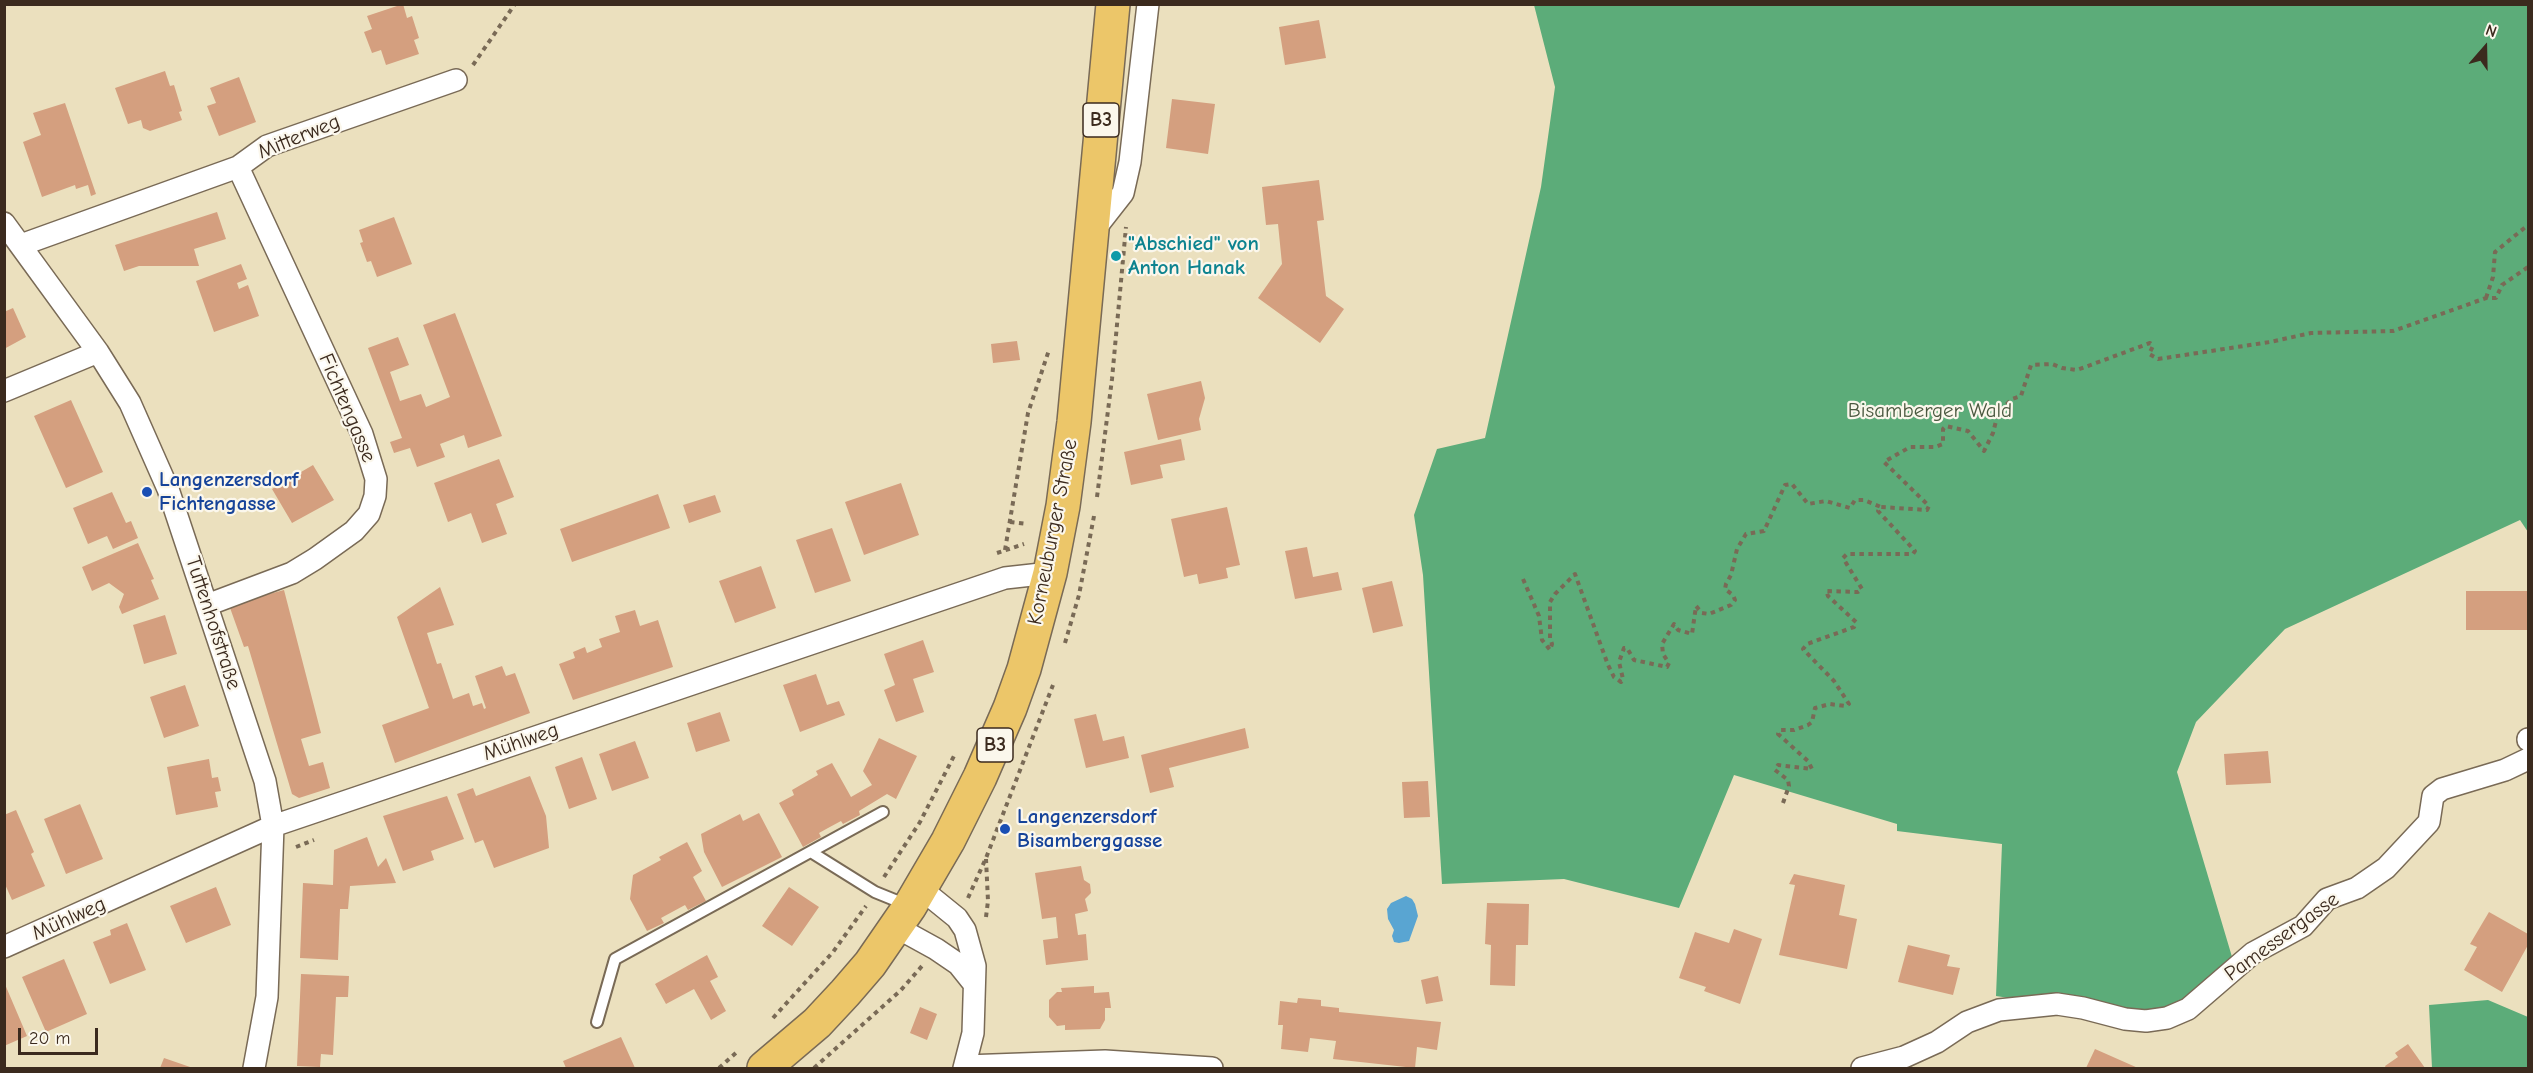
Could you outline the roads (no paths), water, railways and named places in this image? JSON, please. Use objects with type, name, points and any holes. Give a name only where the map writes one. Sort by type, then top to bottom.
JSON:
[{"type":"main road","name":"Korneuburger Straße","points":[[754,1058],[817,1023],[870,964],[908,907],[964,809],[1010,708],[1039,616],[1050,573],[1062,506],[1074,422],[1113,4]]},
{"type":"street","points":[[1090,235],[1123,193],[1130,162],[1148,4]]},
{"type":"street","name":"Mitterweg","points":[[21,245],[238,167],[267,146],[456,80]]},
{"type":"street","name":"Fichtengasse","points":[[207,605],[292,573],[315,559],[354,531],[369,514],[375,496],[376,479],[362,434],[238,167]]},
{"type":"street","name":"Tuttenhofstraße","points":[[4,223],[98,352],[129,404],[165,480],[265,781],[273,826],[267,997],[254,1068]]},
{"type":"street","points":[[4,391],[98,352]]},
{"type":"street","name":"Mühlweg","points":[[4,947],[273,826],[1005,578],[1050,573]]},
{"type":"street","name":"Pamessergasse","points":[[1862,1068],[1904,1058],[1937,1042],[1967,1022],[1999,1010],[2057,1004],[2083,1008],[2107,1016],[2146,1021],[2167,1018],[2188,1009],[2253,953],[2303,926],[2327,899],[2357,888],[2386,868],[2429,822],[2433,796],[2442,789],[2505,770],[2529,759]]},
{"type":"street","points":[[908,907],[957,918],[965,930],[975,966],[973,1034],[965,1067],[1105,1061],[1212,1068]]},
{"type":"street","points":[[908,907],[936,949],[958,964],[974,984]]},
{"type":"lane","points":[[597,1022],[615,959],[883,812]]},
{"type":"lane","points":[[811,852],[875,892],[908,907]]},
{"type":"water","points":[[1406,896],[1415,904],[1418,916],[1409,941],[1394,942],[1392,936],[1394,930],[1388,919],[1387,909],[1391,903]]},
{"type":"place","name":"\"Abschied\" von Anton Hanak","points":[[1116,256]]},
{"type":"place","name":"Langenzersdorf Fichtengasse","points":[[147,492]]},
{"type":"place","name":"Langenzersdorf Bisamberggasse","points":[[1005,829]]},
{"type":"park label","name":"Bisamberger Wald","points":[[1930,411]]}]
